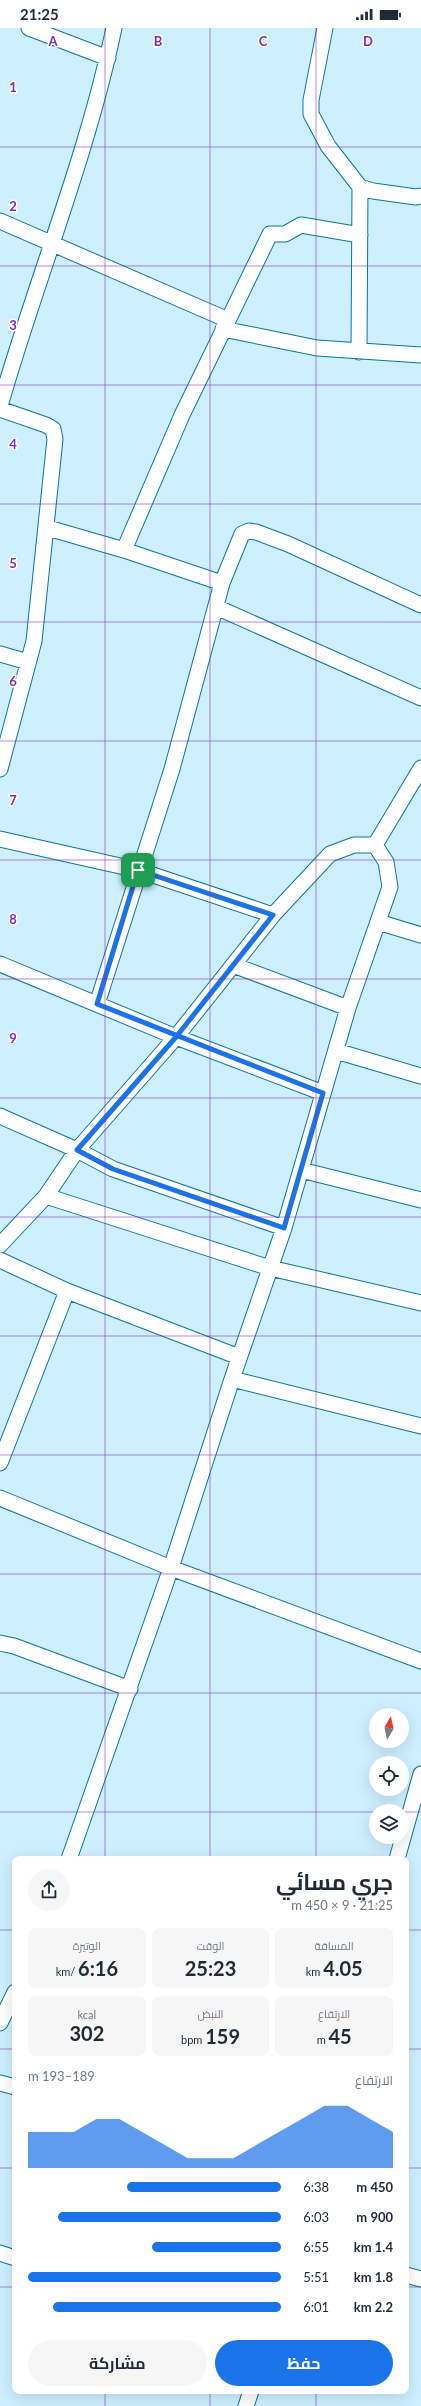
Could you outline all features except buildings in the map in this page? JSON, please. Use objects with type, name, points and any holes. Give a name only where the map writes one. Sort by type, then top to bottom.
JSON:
[{"type":"street","points":[[29,28],[108,58]]},
{"type":"street","points":[[0,769],[5,730],[34,641],[48,528],[55,433],[46,425],[0,408],[23,326],[85,142],[108,58],[114,28]]},
{"type":"street","points":[[325,28],[311,100],[311,114],[328,146],[360,187],[373,191],[416,197],[421,196]]},
{"type":"street","points":[[359,352],[360,187]]},
{"type":"street","points":[[0,221],[52,242],[226,325],[317,348],[421,355]]},
{"type":"street","points":[[124,550],[182,415],[270,234],[285,234],[301,225],[360,235]]},
{"type":"street","points":[[48,528],[124,550],[222,583]]},
{"type":"street","points":[[97,1004],[138,870],[172,769],[222,583],[242,534],[249,531],[288,544],[421,605]]},
{"type":"street","points":[[216,608],[421,698]]},
{"type":"street","points":[[0,654],[28,662]]},
{"type":"street","points":[[376,845],[421,768]]},
{"type":"street","points":[[0,839],[138,870],[273,915]]},
{"type":"street","points":[[0,1245],[46,1196],[77,1150],[176,1037],[273,915],[330,854],[354,845],[376,845]]},
{"type":"street","points":[[70,1856],[130,1689],[171,1568],[239,1357],[284,1228],[348,1008],[390,887],[386,862],[376,845]]},
{"type":"street","points":[[378,922],[421,935]]},
{"type":"street","points":[[0,964],[176,1037],[323,1093]]},
{"type":"street","points":[[233,965],[348,1008]]},
{"type":"street","points":[[336,1051],[421,1076]]},
{"type":"street","points":[[0,1116],[77,1150],[113,1169],[284,1228]]},
{"type":"street","points":[[301,1170],[421,1200]]},
{"type":"street","points":[[46,1196],[270,1268],[421,1303]]},
{"type":"street","points":[[0,1260],[67,1291],[239,1357]]},
{"type":"street","points":[[0,1463],[67,1291]]},
{"type":"street","points":[[232,1379],[421,1426]]},
{"type":"street","points":[[0,1498],[171,1568],[421,1661]]},
{"type":"street","points":[[0,1643],[14,1646],[130,1689]]},
{"type":"street","points":[[398,1856],[421,1774]]},
{"type":"street","points":[[0,2023],[12,1998]]},
{"type":"street","points":[[0,2083],[12,2086]]},
{"type":"street","points":[[0,2253],[12,2257]]},
{"type":"street","points":[[409,2276],[421,2279]]},
{"type":"street","points":[[246,2406],[249,2394]]},
{"type":"route","points":[[138,870],[97,1004],[176,1037],[323,1093],[284,1228],[113,1169],[77,1150],[176,1037],[273,915],[138,870]]}]
